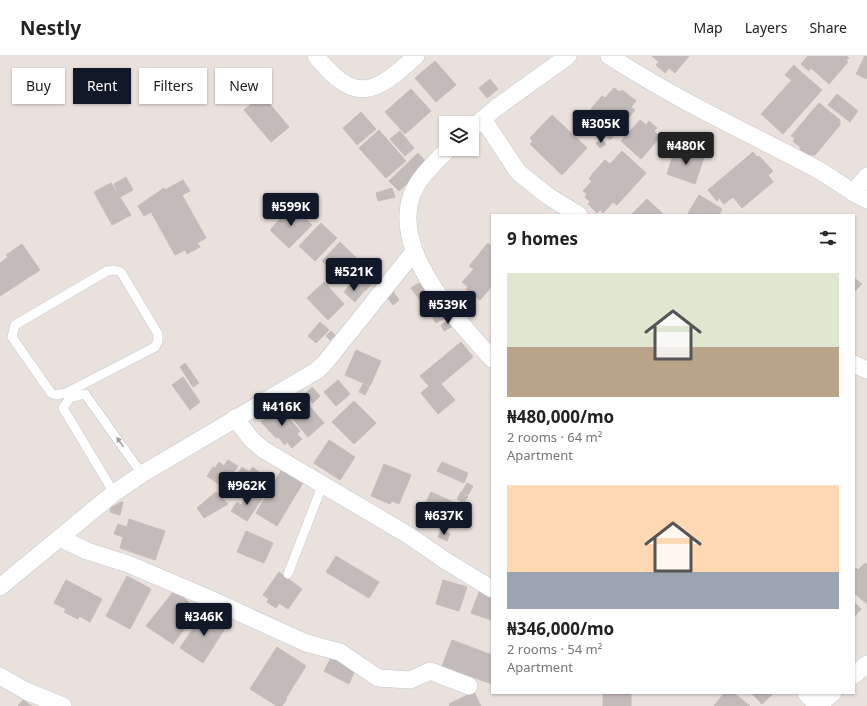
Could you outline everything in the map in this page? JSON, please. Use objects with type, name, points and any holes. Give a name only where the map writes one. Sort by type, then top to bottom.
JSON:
[{"type":"street","points":[[316,56],[341,82],[364,90],[378,87],[400,72],[416,56]]},
{"type":"street","points":[[479,123],[568,56]]},
{"type":"street","points":[[610,56],[740,131],[817,170],[860,197],[867,176]]},
{"type":"street","points":[[479,126],[518,172],[548,196],[577,214]]},
{"type":"street","points":[[441,156],[419,180],[411,197],[408,213],[413,253],[446,305],[491,358]]},
{"type":"street","points":[[0,587],[114,493],[142,474],[308,376],[324,364],[413,253]]},
{"type":"street","points":[[855,364],[867,370]]},
{"type":"street","points":[[235,418],[252,440],[264,450],[322,486],[408,535],[446,561],[491,588]]},
{"type":"street","points":[[60,538],[87,551],[128,564],[201,595],[306,643],[340,652],[378,678],[410,680],[430,671],[469,686]]},
{"type":"street","points":[[855,674],[867,664]]},
{"type":"street","points":[[0,676],[26,691],[63,706]]},
{"type":"street","points":[[807,694],[817,706],[831,694]]},
{"type":"lane","points":[[114,493],[63,408],[68,395],[156,347],[158,334],[120,272],[114,270],[107,271],[16,325],[13,330],[12,338],[47,388],[56,395],[68,395],[85,394],[142,474]]},
{"type":"lane","points":[[288,574],[322,486]]},
{"type":"building","points":[[652,56],[689,56],[675,73],[669,68],[665,73],[656,65],[659,62]]},
{"type":"building","points":[[808,56],[847,56],[849,58],[846,60],[848,62],[829,84],[811,68],[809,71],[801,64]]},
{"type":"building","points":[[865,56],[867,56],[867,79],[856,74]]},
{"type":"building","points":[[435,61],[456,85],[436,102],[415,78]]},
{"type":"building","points":[[794,65],[800,71],[791,80],[785,75]]},
{"type":"building","points":[[800,71],[822,90],[783,134],[761,114]]},
{"type":"building","points":[[490,79],[498,89],[487,98],[479,88]]},
{"type":"building","points":[[614,88],[620,92],[622,90],[636,101],[631,107],[635,110],[610,140],[587,120],[594,111],[591,109],[602,96],[605,98]]},
{"type":"building","points":[[411,89],[431,111],[405,134],[385,112]]},
{"type":"building","points":[[837,94],[858,111],[850,122],[828,105]]},
{"type":"building","points":[[819,103],[840,120],[840,125],[815,155],[810,155],[807,158],[799,151],[801,148],[793,141],[795,138],[791,136]]},
{"type":"building","points":[[251,104],[270,104],[289,127],[271,142],[244,110]]},
{"type":"building","points":[[361,112],[376,129],[357,145],[343,128]]},
{"type":"building","points":[[552,115],[587,148],[562,175],[530,144],[533,141],[530,138]]},
{"type":"building","points":[[640,120],[646,125],[649,121],[657,128],[654,131],[660,137],[641,159],[621,141]]},
{"type":"building","points":[[379,130],[406,161],[386,178],[359,148]]},
{"type":"building","points":[[400,131],[414,148],[405,156],[390,139]]},
{"type":"building","points":[[601,139],[606,144],[600,148],[596,143]]},
{"type":"building","points":[[676,147],[704,157],[695,184],[667,174]]},
{"type":"building","points":[[622,151],[646,173],[617,205],[613,202],[603,213],[600,210],[597,213],[588,204],[590,202],[585,197],[587,194],[583,191],[592,181],[589,179],[593,173],[605,160],[610,164]]},
{"type":"building","points":[[753,152],[757,157],[759,156],[773,171],[768,175],[773,182],[742,208],[733,197],[724,204],[719,198],[717,201],[708,190]]},
{"type":"building","points":[[418,153],[428,164],[399,191],[389,181]]},
{"type":"building","points":[[126,177],[133,190],[120,197],[114,184]]},
{"type":"building","points":[[183,180],[190,191],[182,195],[206,238],[197,243],[200,247],[187,254],[185,250],[175,255],[151,212],[144,216],[138,206],[164,188],[165,190]]},
{"type":"building","points":[[111,183],[131,215],[112,225],[94,192]]},
{"type":"building","points":[[392,188],[395,197],[378,201],[376,193]]},
{"type":"building","points":[[699,195],[722,209],[720,214],[688,214]]},
{"type":"building","points":[[647,199],[663,214],[632,214]]},
{"type":"building","points":[[292,206],[312,225],[289,248],[270,230]]},
{"type":"building","points":[[321,223],[337,238],[315,261],[299,246]]},
{"type":"building","points":[[340,242],[363,264],[345,283],[322,261]]},
{"type":"building","points":[[488,243],[491,246],[491,287],[480,300],[466,289],[468,287],[462,282],[474,269],[469,266]]},
{"type":"building","points":[[22,244],[40,270],[0,296],[0,263],[8,257],[6,255]]},
{"type":"building","points":[[368,270],[377,278],[365,291],[356,283]]},
{"type":"building","points":[[855,279],[862,284],[855,291]]},
{"type":"building","points":[[353,281],[364,291],[355,302],[344,292]]},
{"type":"building","points":[[324,282],[344,304],[328,320],[307,298]]},
{"type":"building","points":[[419,283],[430,298],[422,303],[411,288]]},
{"type":"building","points":[[392,290],[399,300],[393,305],[385,294]]},
{"type":"building","points":[[434,299],[440,307],[431,313],[425,305]]},
{"type":"building","points":[[442,310],[447,317],[436,323],[432,316]]},
{"type":"building","points":[[452,319],[455,325],[444,331],[441,325]]},
{"type":"building","points":[[320,322],[329,330],[316,343],[308,336]]},
{"type":"building","points":[[331,331],[335,335],[330,340],[326,336]]},
{"type":"building","points":[[461,342],[473,357],[441,384],[455,400],[438,414],[421,393],[429,386],[420,376]]},
{"type":"building","points":[[356,350],[381,361],[370,386],[345,375]]},
{"type":"building","points":[[185,363],[199,383],[193,387],[180,367]]},
{"type":"building","points":[[183,377],[200,402],[190,410],[172,385]]},
{"type":"building","points":[[338,380],[350,394],[336,406],[324,392]]},
{"type":"building","points":[[363,384],[369,387],[365,395],[359,392]]},
{"type":"building","points":[[312,387],[320,396],[313,403],[305,394]]},
{"type":"building","points":[[299,394],[324,423],[308,437],[283,407]]},
{"type":"building","points":[[354,401],[376,423],[354,444],[332,422]]},
{"type":"building","points":[[279,407],[300,431],[297,434],[302,439],[292,448],[287,442],[285,445],[278,437],[276,438],[261,422],[265,419],[263,417],[270,411],[272,413]]},
{"type":"building","points":[[329,440],[355,457],[340,480],[314,463]]},
{"type":"building","points":[[228,460],[238,466],[223,487],[207,476],[213,467],[215,468],[219,462],[224,466]]},
{"type":"building","points":[[442,462],[468,473],[464,483],[437,471]]},
{"type":"building","points":[[384,464],[411,475],[399,504],[392,501],[390,504],[371,496]]},
{"type":"building","points":[[242,467],[249,472],[253,467],[259,472],[246,491],[232,482]]},
{"type":"building","points":[[282,469],[304,481],[277,526],[256,513]]},
{"type":"building","points":[[467,483],[473,486],[468,495],[462,492]]},
{"type":"building","points":[[255,491],[263,497],[247,521],[231,511],[237,502],[241,505],[247,496],[250,498]]},
{"type":"building","points":[[216,492],[228,504],[204,518],[197,508]]},
{"type":"building","points":[[431,492],[455,503],[443,528],[419,517]]},
{"type":"building","points":[[461,492],[468,497],[464,503],[457,499]]},
{"type":"building","points":[[123,502],[120,515],[110,512],[111,508]]},
{"type":"building","points":[[129,519],[165,531],[155,560],[120,548],[123,537],[114,534],[118,524],[127,527]]},
{"type":"building","points":[[441,530],[450,534],[447,541],[438,537]]},
{"type":"building","points":[[246,531],[273,543],[264,563],[237,552]]},
{"type":"building","points":[[336,556],[379,582],[369,598],[326,572]]},
{"type":"building","points":[[865,563],[867,565],[867,604],[855,594],[855,570],[856,568],[858,570]]},
{"type":"building","points":[[279,572],[302,589],[288,609],[279,603],[276,608],[267,602],[269,599],[263,595]]},
{"type":"building","points":[[127,576],[151,589],[130,629],[106,616]]},
{"type":"building","points":[[66,580],[102,599],[90,622],[79,616],[78,619],[64,612],[66,609],[54,603]]},
{"type":"building","points":[[443,580],[467,587],[459,611],[436,604]]},
{"type":"building","points":[[174,591],[189,602],[184,607],[195,615],[173,644],[146,626]]},
{"type":"building","points":[[479,592],[491,597],[491,620],[471,613]]},
{"type":"building","points":[[855,603],[861,609],[855,616]]},
{"type":"building","points":[[205,611],[227,625],[203,663],[180,648]]},
{"type":"building","points":[[452,640],[491,655],[491,684],[442,666]]},
{"type":"building","points":[[277,647],[306,666],[282,706],[277,706],[250,689]]},
{"type":"building","points":[[331,658],[355,670],[349,684],[324,671]]},
{"type":"building","points":[[474,692],[481,706],[450,706],[449,704]]},
{"type":"building","points":[[603,694],[631,694],[631,706],[603,706]]},
{"type":"building","points":[[723,694],[735,694],[750,706],[714,706]]},
{"type":"building","points":[[752,694],[773,694],[762,704]]},
{"type":"building","points":[[23,700],[32,706],[18,706]]}]
